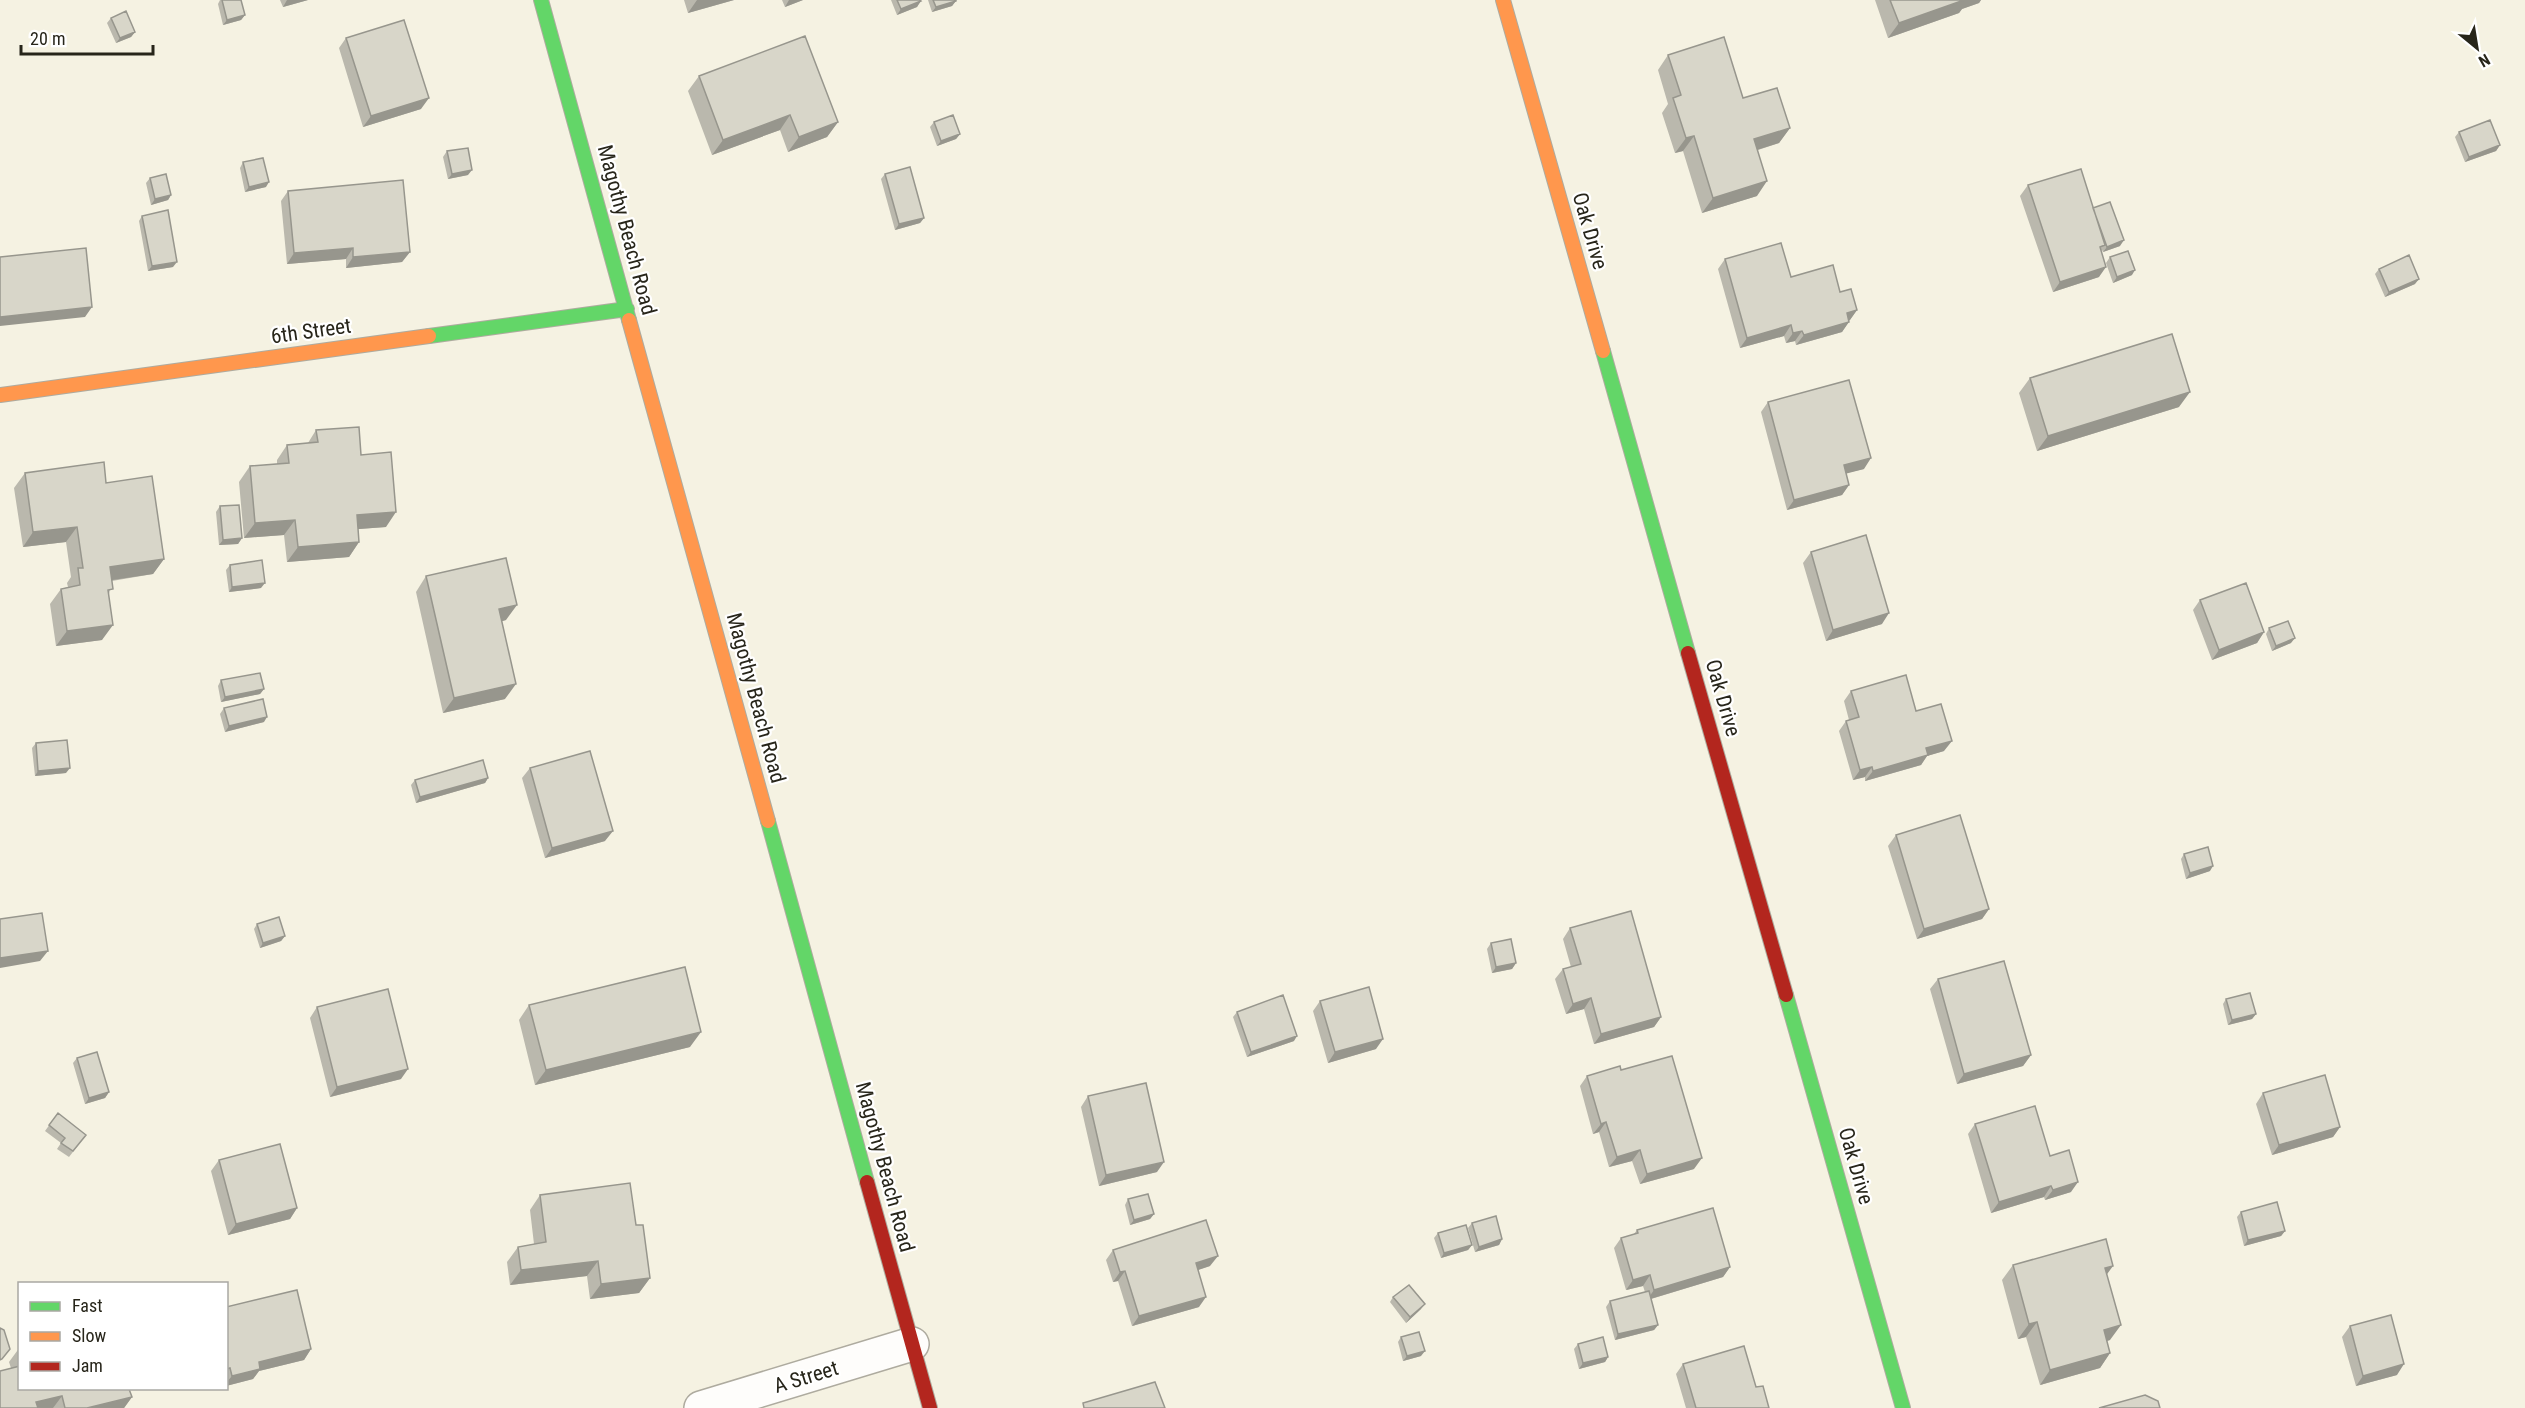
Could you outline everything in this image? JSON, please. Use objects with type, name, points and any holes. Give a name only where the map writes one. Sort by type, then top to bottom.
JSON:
[{"type":"street","name":"Magothy Beach Road","points":[[541,0],[930,1408]]},
{"type":"street","name":"Oak Drive","points":[[1503,0],[1903,1408]]},
{"type":"street","name":"6th Street","points":[[0,395],[627,309]]},
{"type":"street","name":"A Street","points":[[701,1408],[912,1344]]},
{"type":"building","points":[[222,0],[241,0],[245,15],[227,20]]},
{"type":"building","points":[[897,0],[920,0],[921,1],[901,9]]},
{"type":"building","points":[[933,0],[956,0],[956,1],[936,7]]},
{"type":"building","points":[[1890,0],[1964,0],[1899,23]]},
{"type":"building","points":[[126,11],[135,32],[120,38],[111,18]]},
{"type":"building","points":[[404,20],[429,98],[371,116],[346,38]]},
{"type":"building","points":[[805,36],[838,122],[799,137],[790,115],[723,140],[699,76]]},
{"type":"building","points":[[1724,37],[1743,98],[1777,88],[1790,128],[1754,139],[1767,181],[1713,198],[1694,136],[1686,138],[1673,98],[1681,95],[1668,55]]},
{"type":"building","points":[[953,115],[960,134],[941,141],[934,122]]},
{"type":"building","points":[[2490,120],[2500,145],[2469,157],[2459,132]]},
{"type":"building","points":[[468,148],[472,170],[452,174],[447,151]]},
{"type":"building","points":[[263,158],[269,182],[249,187],[243,162]]},
{"type":"building","points":[[910,167],[924,218],[899,224],[885,174]]},
{"type":"building","points":[[2081,169],[2105,245],[2100,247],[2106,267],[2060,282],[2028,185]]},
{"type":"building","points":[[166,174],[171,195],[155,199],[150,178]]},
{"type":"building","points":[[403,180],[410,252],[353,257],[353,248],[294,253],[288,191]]},
{"type":"building","points":[[2110,202],[2124,240],[2107,247],[2093,208]]},
{"type":"building","points":[[168,210],[177,262],[152,266],[142,216]]},
{"type":"building","points":[[1781,243],[1791,277],[1833,265],[1840,292],[1851,289],[1857,310],[1847,313],[1849,322],[1804,335],[1802,331],[1793,333],[1791,325],[1747,338],[1725,259]]},
{"type":"building","points":[[86,248],[92,307],[0,317],[0,257]]},
{"type":"building","points":[[2128,251],[2135,270],[2117,277],[2110,257]]},
{"type":"building","points":[[2409,255],[2419,279],[2389,292],[2379,269]]},
{"type":"building","points":[[2172,334],[2190,392],[2048,436],[2030,378]]},
{"type":"building","points":[[1849,380],[1871,458],[1844,465],[1849,485],[1794,500],[1768,402]]},
{"type":"building","points":[[359,427],[361,455],[391,452],[396,512],[357,515],[359,542],[298,547],[295,520],[255,523],[250,466],[289,463],[287,445],[318,442],[316,430]]},
{"type":"building","points":[[104,462],[106,483],[152,476],[164,559],[110,567],[113,589],[108,590],[113,625],[67,631],[61,589],[80,585],[78,568],[83,568],[77,527],[33,532],[25,473]]},
{"type":"building","points":[[239,505],[242,538],[223,540],[220,506]]},
{"type":"building","points":[[1866,535],[1889,613],[1833,630],[1811,552]]},
{"type":"building","points":[[506,558],[517,605],[499,609],[516,684],[454,698],[426,576]]},
{"type":"building","points":[[262,560],[265,583],[232,587],[230,565]]},
{"type":"building","points":[[2246,583],[2264,632],[2219,650],[2200,600]]},
{"type":"building","points":[[2288,621],[2295,638],[2276,646],[2269,628]]},
{"type":"building","points":[[260,673],[264,689],[225,697],[221,680]]},
{"type":"building","points":[[1906,675],[1916,711],[1941,704],[1952,741],[1926,748],[1928,755],[1873,771],[1872,767],[1860,770],[1846,721],[1859,717],[1851,691]]},
{"type":"building","points":[[263,699],[267,717],[229,726],[224,708]]},
{"type":"building","points":[[67,740],[70,768],[38,771],[36,743]]},
{"type":"building","points":[[590,751],[613,831],[552,848],[530,768]]},
{"type":"building","points":[[483,760],[488,778],[420,797],[415,780]]},
{"type":"building","points":[[1960,815],[1989,909],[1924,929],[1896,835]]},
{"type":"building","points":[[2208,847],[2213,866],[2190,873],[2184,854]]},
{"type":"building","points":[[1631,911],[1661,1017],[1601,1034],[1591,998],[1573,1004],[1563,969],[1581,964],[1570,928]]},
{"type":"building","points":[[42,913],[48,951],[0,958],[0,919]]},
{"type":"building","points":[[279,917],[285,936],[263,943],[257,924]]},
{"type":"building","points":[[1511,939],[1516,963],[1496,967],[1491,943]]},
{"type":"building","points":[[2004,961],[2031,1055],[1964,1074],[1938,979]]},
{"type":"building","points":[[685,967],[701,1032],[546,1070],[529,1005]]},
{"type":"building","points":[[1369,987],[1383,1039],[1335,1052],[1320,1001]]},
{"type":"building","points":[[388,989],[408,1069],[337,1087],[317,1007]]},
{"type":"building","points":[[2250,993],[2256,1014],[2232,1020],[2226,999]]},
{"type":"building","points":[[1283,995],[1297,1036],[1251,1052],[1237,1012]]},
{"type":"building","points":[[97,1052],[109,1092],[89,1098],[77,1058]]},
{"type":"building","points":[[1672,1056],[1702,1158],[1647,1174],[1640,1150],[1617,1157],[1606,1122],[1601,1124],[1587,1076],[1620,1066],[1621,1070]]},
{"type":"building","points":[[2325,1075],[2340,1127],[2279,1145],[2263,1093]]},
{"type":"building","points":[[1146,1083],[1164,1162],[1106,1175],[1088,1096]]},
{"type":"building","points":[[2035,1106],[2050,1156],[2069,1150],[2078,1182],[2053,1190],[2051,1186],[1999,1202],[1975,1124]]},
{"type":"building","points":[[58,1113],[86,1135],[73,1151],[61,1143],[65,1138],[49,1125]]},
{"type":"building","points":[[280,1144],[297,1208],[236,1224],[219,1160]]},
{"type":"building","points":[[630,1183],[636,1225],[643,1225],[650,1278],[601,1284],[598,1261],[521,1270],[518,1247],[546,1242],[540,1195]]},
{"type":"building","points":[[1148,1194],[1154,1214],[1134,1220],[1128,1199]]},
{"type":"building","points":[[2277,1202],[2285,1231],[2248,1240],[2241,1212]]},
{"type":"building","points":[[1713,1208],[1730,1267],[1654,1290],[1650,1275],[1633,1280],[1621,1238],[1638,1233],[1637,1230]]},
{"type":"building","points":[[1496,1216],[1502,1239],[1479,1247],[1472,1223]]},
{"type":"building","points":[[1206,1220],[1218,1256],[1196,1263],[1206,1297],[1139,1316],[1125,1271],[1120,1272],[1113,1250]]},
{"type":"building","points":[[1466,1225],[1472,1245],[1444,1253],[1438,1233]]},
{"type":"building","points":[[2106,1239],[2113,1266],[2105,1268],[2121,1325],[2104,1330],[2110,1353],[2050,1370],[2037,1322],[2029,1324],[2013,1265]]},
{"type":"building","points":[[1409,1285],[1425,1304],[1410,1317],[1393,1297]]},
{"type":"building","points":[[297,1290],[311,1349],[259,1362],[260,1369],[232,1376],[230,1368],[228,1368],[228,1307]]},
{"type":"building","points":[[1649,1291],[1658,1325],[1618,1334],[1610,1301]]},
{"type":"building","points":[[2391,1315],[2404,1364],[2363,1376],[2350,1326]]},
{"type":"building","points":[[0,1328],[4,1330],[10,1349],[0,1360]]},
{"type":"building","points":[[1419,1332],[1425,1351],[1407,1356],[1401,1337]]},
{"type":"building","points":[[1603,1337],[1608,1357],[1583,1363],[1578,1344]]},
{"type":"building","points":[[1744,1346],[1756,1387],[1763,1386],[1769,1408],[1696,1408],[1683,1364]]},
{"type":"building","points":[[18,1366],[18,1390],[129,1390],[132,1397],[87,1408],[65,1408],[62,1396],[36,1402],[38,1408],[0,1408],[0,1371]]},
{"type":"building","points":[[1155,1382],[1165,1408],[1084,1408],[1083,1403]]},
{"type":"building","points":[[2145,1395],[2158,1401],[2160,1408],[2099,1408]]},
{"type":"traffic: fast","points":[[541,0],[629,320]]},
{"type":"traffic: fast","points":[[429,336],[627,309]]},
{"type":"traffic: fast","points":[[1603,351],[1688,653]]},
{"type":"traffic: fast","points":[[768,821],[867,1182]]},
{"type":"traffic: fast","points":[[1786,995],[1903,1408]]},
{"type":"traffic: slow","points":[[1503,0],[1603,351]]},
{"type":"traffic: slow","points":[[629,320],[768,821]]},
{"type":"traffic: slow","points":[[0,395],[429,336]]},
{"type":"traffic: jam","points":[[1688,653],[1786,995]]},
{"type":"traffic: jam","points":[[867,1182],[930,1408]]}]
